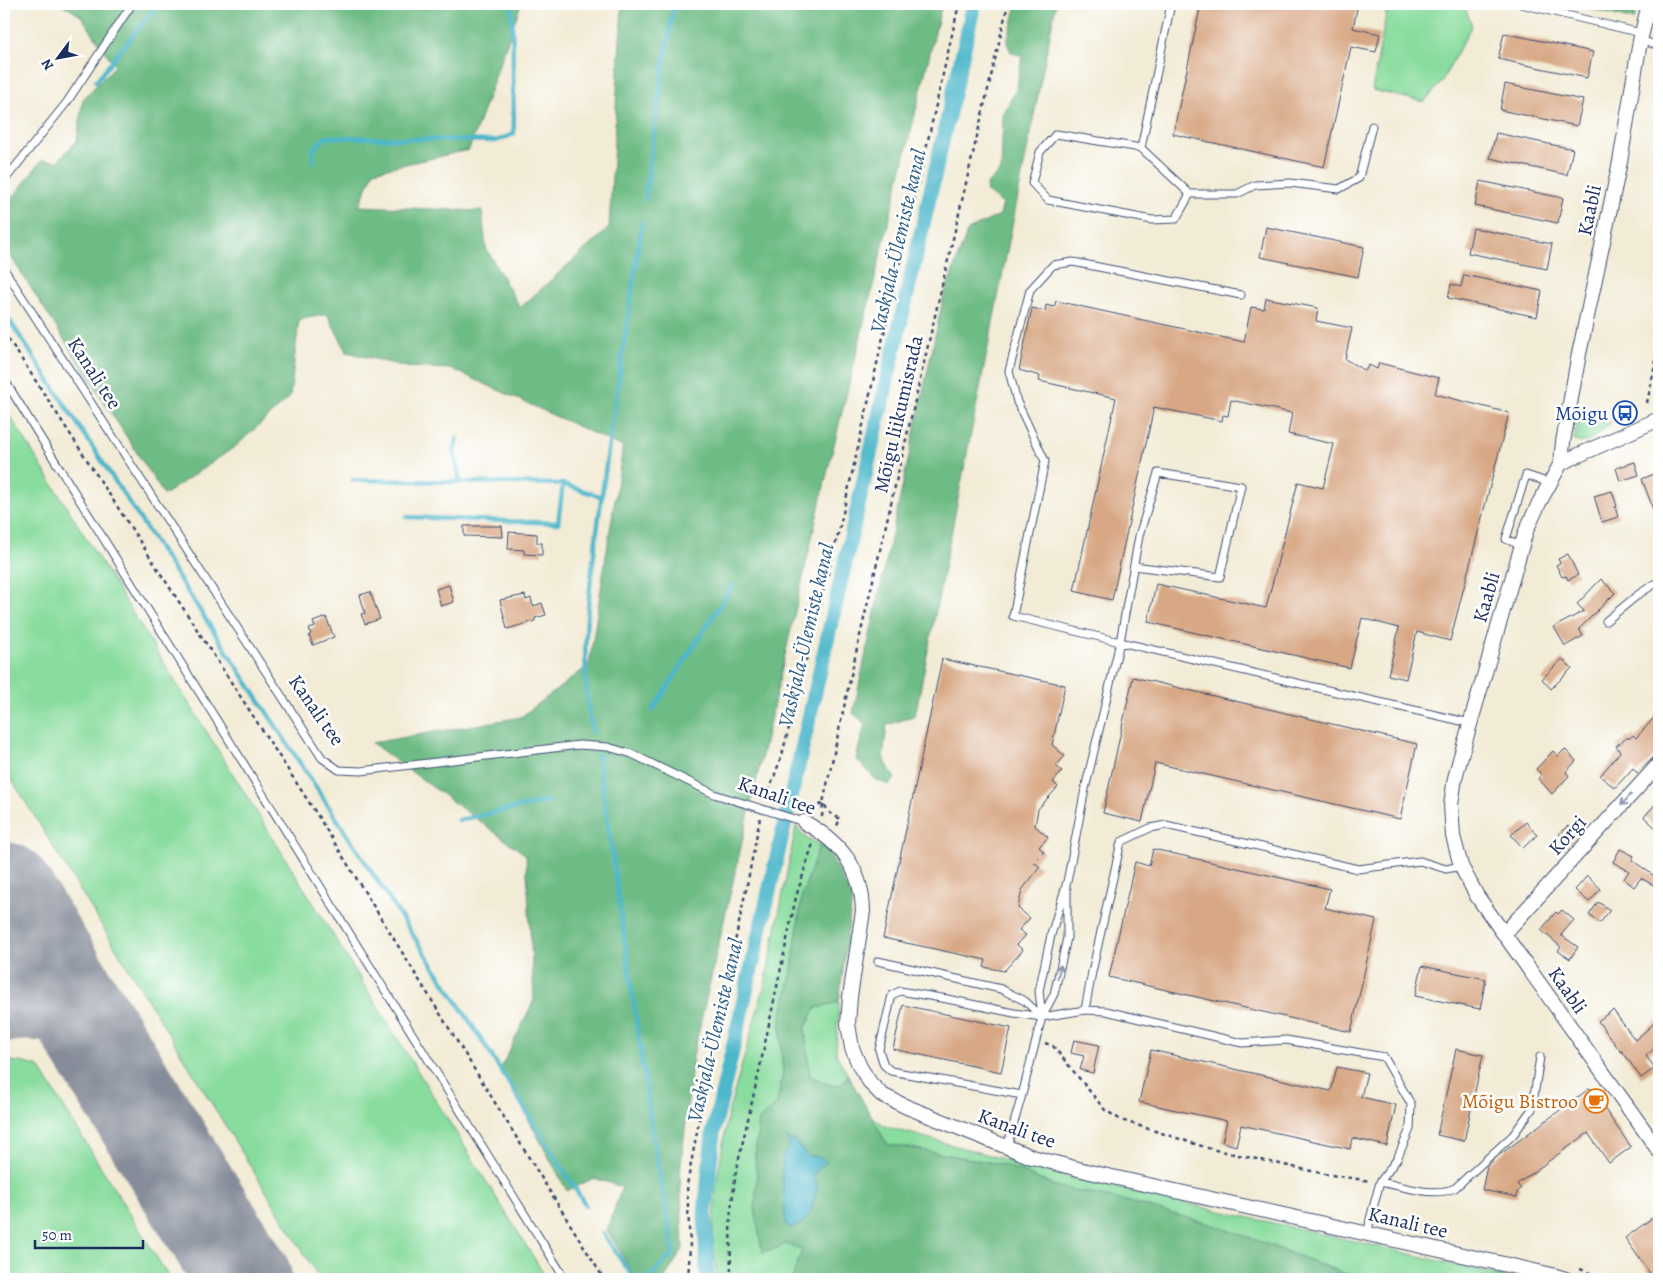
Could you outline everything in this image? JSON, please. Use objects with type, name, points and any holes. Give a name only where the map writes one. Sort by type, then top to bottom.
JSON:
[{"type":"street","name":"Kaabli","points":[[1648,4],[1620,162],[1577,362],[1561,463],[1539,502],[1526,531],[1470,723],[1455,778],[1451,805],[1453,836],[1461,866],[1477,896],[1659,1151]]},
{"type":"street","points":[[1561,463],[1659,418]]},
{"type":"street","name":"Korgi","points":[[1504,934],[1659,764]]},
{"type":"street","name":"Kanali tee","points":[[804,822],[820,831],[844,853],[853,866],[862,897],[862,911],[848,1024],[852,1048],[860,1068],[871,1084],[882,1094],[907,1107],[1032,1157],[1090,1172],[1566,1279]]},
{"type":"lane","points":[[4,181],[67,102],[132,4]]},
{"type":"lane","points":[[1141,148],[1171,4]]},
{"type":"lane","points":[[1521,4],[1641,37],[1659,46]]},
{"type":"lane","points":[[1190,194],[1176,219],[1152,220],[1048,200],[1032,183],[1040,152],[1056,134],[1141,148],[1190,194],[1237,194],[1255,185],[1290,183],[1339,189],[1360,178],[1372,126]]},
{"type":"lane","points":[[1241,295],[1073,262],[1053,265],[1030,290],[1009,371],[1017,402],[1045,461],[1013,616],[1470,723]]},
{"type":"lane","name":"Kanali tee","points":[[4,269],[322,758],[339,770],[361,771],[579,746],[608,747],[632,754],[714,794],[804,822]]},
{"type":"lane","points":[[4,379],[565,1279]]},
{"type":"lane","points":[[1042,1017],[1039,991],[1051,935],[1067,882],[1085,789],[1120,642],[1139,536],[1158,473],[1241,486],[1220,577],[1134,566]]},
{"type":"lane","points":[[1522,546],[1506,539],[1526,475],[1550,483]]},
{"type":"lane","points":[[1606,621],[1639,594],[1659,581]]},
{"type":"lane","points":[[1085,1010],[1121,842],[1150,828],[1166,825],[1358,869],[1420,862],[1446,868],[1461,866]]},
{"type":"lane","points":[[1007,1147],[1042,1017],[1054,994],[1067,938],[1067,882]]},
{"type":"lane","points":[[878,961],[1001,989],[1026,1001],[1042,1017]]},
{"type":"lane","points":[[1022,1095],[891,1072],[884,1065],[879,1050],[887,1009],[892,995],[900,991],[1042,1017],[1085,1010],[1106,1011],[1242,1043],[1286,1040],[1384,1058],[1411,1104],[1410,1129],[1396,1159],[1380,1182],[1368,1234]]},
{"type":"lane","points":[[1380,1182],[1428,1191],[1447,1191],[1455,1188],[1513,1135],[1532,1109],[1540,1057]]},
{"type":"path","name":"Mõigu liikumisrada","points":[[688,1279],[690,1247],[687,1185],[761,810],[782,755],[840,526],[959,4]]},
{"type":"path","name":"Mõigu liikumisrada","points":[[731,1279],[730,1218],[736,1171],[796,897],[814,841],[820,831],[823,803],[855,657],[1008,4]]},
{"type":"path","points":[[4,332],[316,814],[604,1279]]},
{"type":"path","points":[[1647,403],[1659,346]]},
{"type":"path","points":[[1037,1039],[1053,1046],[1085,1088],[1105,1110],[1121,1120],[1211,1149],[1325,1174],[1380,1182]]},
{"type":"path","points":[[1580,1269],[1603,1279]]},
{"type":"green space","points":[[61,4],[521,4],[942,4],[822,494],[693,1056],[680,1174],[683,1249],[664,1279],[636,1279],[607,1230],[622,1187],[594,1178],[567,1191],[501,1068],[534,1000],[526,855],[372,743],[521,717],[589,665],[623,447],[452,369],[406,367],[347,352],[327,314],[299,320],[290,397],[236,446],[164,495],[4,246],[6,206],[42,160],[57,161],[77,141],[83,99],[115,66],[81,16]],"holes":[[[521,4],[622,5],[609,228],[520,308],[486,248],[482,211],[359,206],[374,171],[469,150]]]},
{"type":"green space","points":[[1017,4],[1056,4],[915,716],[887,725],[883,757],[895,779],[889,785],[876,780],[856,759],[865,724],[853,713],[944,295],[968,230],[1000,215],[1003,204],[987,192],[986,185],[1001,170],[1003,115],[1017,87],[1022,57],[1011,52],[1007,43]]},
{"type":"green space","points":[[1388,4],[1462,4],[1472,25],[1441,83],[1424,102],[1372,90]]},
{"type":"green space","points":[[1572,4],[1638,4],[1634,20]]},
{"type":"green space","points":[[4,406],[547,1279],[320,1279],[4,767]]},
{"type":"green space","points":[[1583,417],[1607,423],[1612,422],[1594,437],[1584,442],[1579,442],[1574,440],[1578,421]]},
{"type":"green space","points":[[796,826],[807,839],[820,844],[802,895],[791,976],[781,1017],[783,1073],[777,1104],[759,1120],[755,1156],[757,1176],[775,1249],[786,1244],[803,1249],[792,1279],[717,1279],[713,1240],[716,1186],[728,1114],[766,980]]},
{"type":"green space","points":[[820,844],[826,847],[852,898],[839,1002],[816,1008],[805,1029],[810,1076],[833,1086],[842,1084],[848,1075],[887,1144],[1005,1165],[1058,1187],[1130,1202],[1224,1228],[1346,1274],[1274,1279],[792,1279],[802,1249],[786,1244],[762,1252],[755,1210],[757,1176],[755,1156],[759,1120],[777,1104],[783,1073],[781,1017],[791,976],[802,895]]},
{"type":"green space","points":[[839,1002],[836,1054],[848,1075],[842,1084],[833,1086],[810,1076],[805,1029],[816,1008]]},
{"type":"green space","points":[[4,1060],[39,1067],[170,1279],[4,1279]]},
{"type":"green space","points":[[871,1117],[887,1127],[1072,1178],[1514,1279],[1417,1279],[1346,1274],[1224,1228],[1130,1202],[1058,1187],[1005,1165],[887,1144]]},
{"type":"water","points":[[787,1138],[795,1142],[808,1156],[819,1157],[827,1162],[819,1167],[813,1177],[818,1185],[810,1214],[802,1224],[790,1228],[786,1224],[782,1176],[783,1158],[790,1146]]},
{"type":"water","points":[[1346,1274],[1417,1279],[1274,1279]]},
{"type":"building","points":[[1201,4],[1358,4],[1353,28],[1380,34],[1376,52],[1351,47],[1324,167],[1173,134]]},
{"type":"building","points":[[1504,33],[1593,52],[1587,78],[1498,59]]},
{"type":"building","points":[[1505,84],[1583,100],[1577,126],[1500,110]]},
{"type":"building","points":[[1496,133],[1573,149],[1567,175],[1490,158]]},
{"type":"building","points":[[1480,181],[1563,198],[1558,223],[1475,206]]},
{"type":"building","points":[[1266,227],[1364,247],[1358,277],[1260,257]]},
{"type":"building","points":[[1473,228],[1552,244],[1547,269],[1468,253]]},
{"type":"building","points":[[1464,275],[1542,291],[1537,317],[1448,298],[1451,284],[1461,287]]},
{"type":"building","points":[[1266,298],[1318,308],[1316,321],[1352,328],[1345,359],[1365,371],[1369,365],[1377,369],[1379,363],[1439,378],[1435,394],[1509,413],[1450,641],[1417,632],[1406,679],[1388,675],[1399,628],[1362,618],[1350,668],[1148,622],[1156,584],[1266,608],[1298,482],[1323,488],[1334,444],[1288,434],[1292,413],[1231,400],[1228,416],[1223,415],[1222,421],[1154,407],[1112,600],[1074,591],[1116,398],[1039,381],[1040,376],[1019,370],[1032,308],[1045,311],[1046,305],[1054,307],[1056,301],[1244,342],[1251,307],[1264,309]]},
{"type":"building","points":[[1635,462],[1639,475],[1620,481],[1616,468]]},
{"type":"building","points":[[1659,472],[1659,522],[1658,522],[1642,479]]},
{"type":"building","points":[[1612,491],[1618,517],[1602,522],[1594,496]]},
{"type":"building","points":[[464,526],[502,526],[503,537],[464,536]]},
{"type":"building","points":[[509,532],[537,534],[537,543],[542,543],[542,555],[524,554],[524,550],[508,549]]},
{"type":"building","points":[[1568,554],[1578,575],[1568,580],[1566,576],[1562,577],[1556,565],[1560,563],[1558,559]]},
{"type":"building","points":[[1601,579],[1615,593],[1579,629],[1583,636],[1565,646],[1554,627],[1584,611],[1577,604]]},
{"type":"building","points":[[449,585],[454,602],[441,606],[436,589]]},
{"type":"building","points":[[370,592],[380,619],[365,624],[361,614],[365,613],[360,595]]},
{"type":"building","points":[[525,595],[526,600],[531,598],[533,606],[542,603],[546,615],[535,618],[535,621],[507,629],[500,600]]},
{"type":"building","points":[[326,617],[334,637],[313,645],[309,629],[315,627],[313,622]]},
{"type":"building","points":[[942,659],[1065,685],[1052,745],[1065,756],[1056,766],[1062,771],[1053,782],[1058,787],[1038,809],[1035,826],[1048,837],[1039,847],[1044,852],[1034,862],[1040,867],[1022,890],[1018,908],[1030,918],[1019,930],[1026,935],[1017,945],[1023,950],[1004,971],[984,967],[986,960],[883,938]]},
{"type":"building","points":[[1562,659],[1572,668],[1551,689],[1542,679]]},
{"type":"building","points":[[1133,677],[1417,744],[1400,819],[1155,763],[1142,822],[1103,813]]},
{"type":"building","points":[[1659,712],[1659,755],[1637,773],[1633,768],[1615,788],[1600,776],[1620,752],[1616,746],[1633,735],[1636,738]]},
{"type":"building","points":[[1565,749],[1576,761],[1566,772],[1569,776],[1552,794],[1538,778],[1542,775],[1536,769],[1553,751],[1558,756]]},
{"type":"building","points":[[1659,800],[1659,831],[1644,817]]},
{"type":"building","points":[[1526,822],[1537,835],[1523,848],[1511,835]]},
{"type":"building","points":[[1568,826],[1577,838],[1568,845],[1559,833]]},
{"type":"building","points":[[1153,849],[1330,889],[1325,908],[1376,920],[1351,1032],[1109,977],[1135,862],[1149,866]]},
{"type":"building","points":[[1620,849],[1634,856],[1632,860],[1657,878],[1653,885],[1641,878],[1634,887],[1624,879],[1629,871],[1613,862]]},
{"type":"building","points":[[1587,876],[1601,889],[1589,902],[1575,890]]},
{"type":"building","points":[[1598,902],[1610,910],[1600,923],[1589,915]]},
{"type":"building","points":[[1562,910],[1574,920],[1561,935],[1578,947],[1570,959],[1558,951],[1561,947],[1541,930],[1556,912],[1558,914]]},
{"type":"building","points":[[1422,966],[1486,979],[1480,1009],[1415,996]]},
{"type":"building","points":[[903,1005],[1011,1028],[1001,1072],[893,1049]]},
{"type":"building","points":[[1613,1010],[1635,1040],[1659,1019],[1659,1044],[1646,1056],[1655,1068],[1641,1078],[1598,1021]]},
{"type":"building","points":[[1074,1040],[1099,1045],[1093,1073],[1080,1070],[1084,1056],[1071,1053]]},
{"type":"building","points":[[1456,1049],[1483,1055],[1464,1141],[1437,1135]]},
{"type":"building","points":[[1151,1050],[1331,1091],[1337,1067],[1367,1073],[1361,1097],[1396,1105],[1387,1146],[1352,1138],[1350,1149],[1241,1125],[1236,1146],[1222,1142],[1227,1121],[1139,1102]]},
{"type":"building","points":[[1590,1088],[1631,1147],[1609,1163],[1588,1133],[1517,1184],[1521,1189],[1517,1192],[1517,1197],[1482,1190],[1487,1166]]},
{"type":"building","points":[[1659,1213],[1659,1279],[1654,1279],[1625,1238]]},
{"type":"waterway","points":[[96,81],[158,4]]},
{"type":"waterway","points":[[313,162],[313,149],[326,137],[496,141],[514,134],[512,4]]},
{"type":"waterway","points":[[645,199],[674,4]]},
{"type":"waterway","name":"Vaskjala-Ülemiste kanal","points":[[708,1279],[705,1213],[713,1134],[974,4]]},
{"type":"waterway","points":[[593,733],[588,705],[585,649],[589,592],[642,223]]},
{"type":"waterway","points":[[4,312],[476,1031],[586,1206]]},
{"type":"waterway","points":[[457,439],[454,453],[460,481]]},
{"type":"waterway","points":[[353,480],[563,484],[602,497]]},
{"type":"waterway","points":[[406,517],[558,523],[563,484]]},
{"type":"waterway","points":[[653,710],[733,585]]},
{"type":"waterway","points":[[598,755],[654,1143],[674,1253],[647,1279]]},
{"type":"waterway","points":[[459,820],[549,801]]},
{"type":"waterway","points":[[603,1233],[634,1279]]},
{"type":"taxiway","points":[[4,1011],[17,989],[28,955],[28,942],[20,916]]},
{"type":"taxiway","points":[[4,1024],[32,1021],[64,1026],[84,1037],[109,1060]]},
{"type":"runway","points":[[4,890],[244,1279]]},
{"type":"place","name":"Mõigu","points":[[1625,413]]},
{"type":"place","name":"Mõigu Bistroo","points":[[1596,1101]]}]
